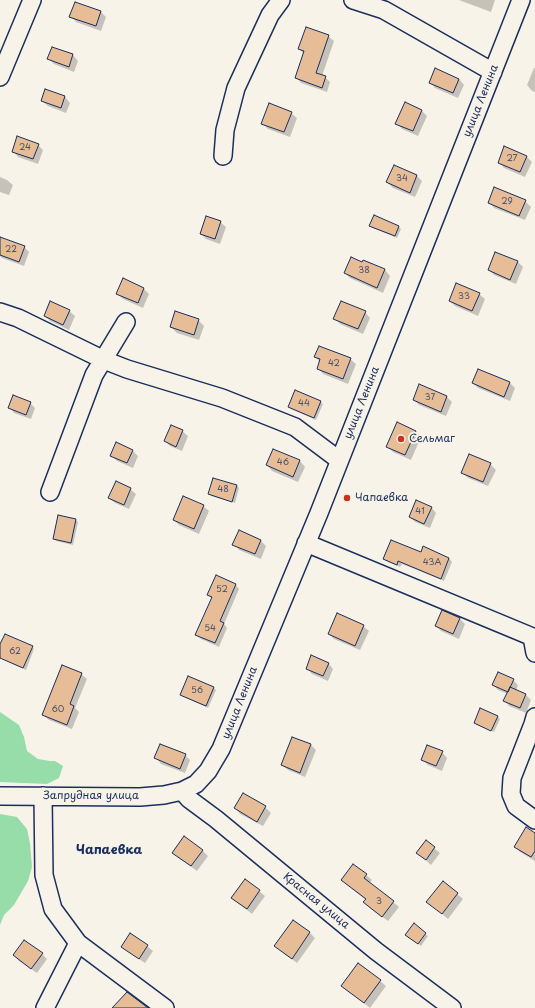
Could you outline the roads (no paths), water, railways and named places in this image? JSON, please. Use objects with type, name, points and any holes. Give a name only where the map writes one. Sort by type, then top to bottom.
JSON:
[{"type":"street","points":[[0,77],[32,0]]},
{"type":"street","points":[[223,156],[225,130],[236,88],[270,15],[281,0]]},
{"type":"street","points":[[353,0],[378,5],[493,72]]},
{"type":"street","name":"улица Ленина","points":[[182,792],[196,784],[208,770],[221,749],[306,543],[521,0]]},
{"type":"street","points":[[0,312],[18,318],[127,370],[222,398],[295,427],[339,460]]},
{"type":"street","points":[[50,492],[94,375],[126,322]]},
{"type":"street","points":[[306,543],[534,643]]},
{"type":"street","points":[[535,717],[534,724],[512,778],[511,794],[516,806],[535,820]]},
{"type":"street","name":"Запрудная улица","points":[[0,796],[140,797],[182,792]]},
{"type":"street","name":"Красная улица","points":[[182,792],[376,951],[452,1008]]},
{"type":"street","points":[[43,796],[44,875],[53,908],[78,943],[165,1008]]},
{"type":"street","points":[[45,1008],[78,943]]},
{"type":"place","name":"Сельмаг","points":[[401,439]]},
{"type":"place","name":"Чапаевка","points":[[347,498]]},
{"type":"district","name":"Чапаевка","points":[[109,850]]}]
